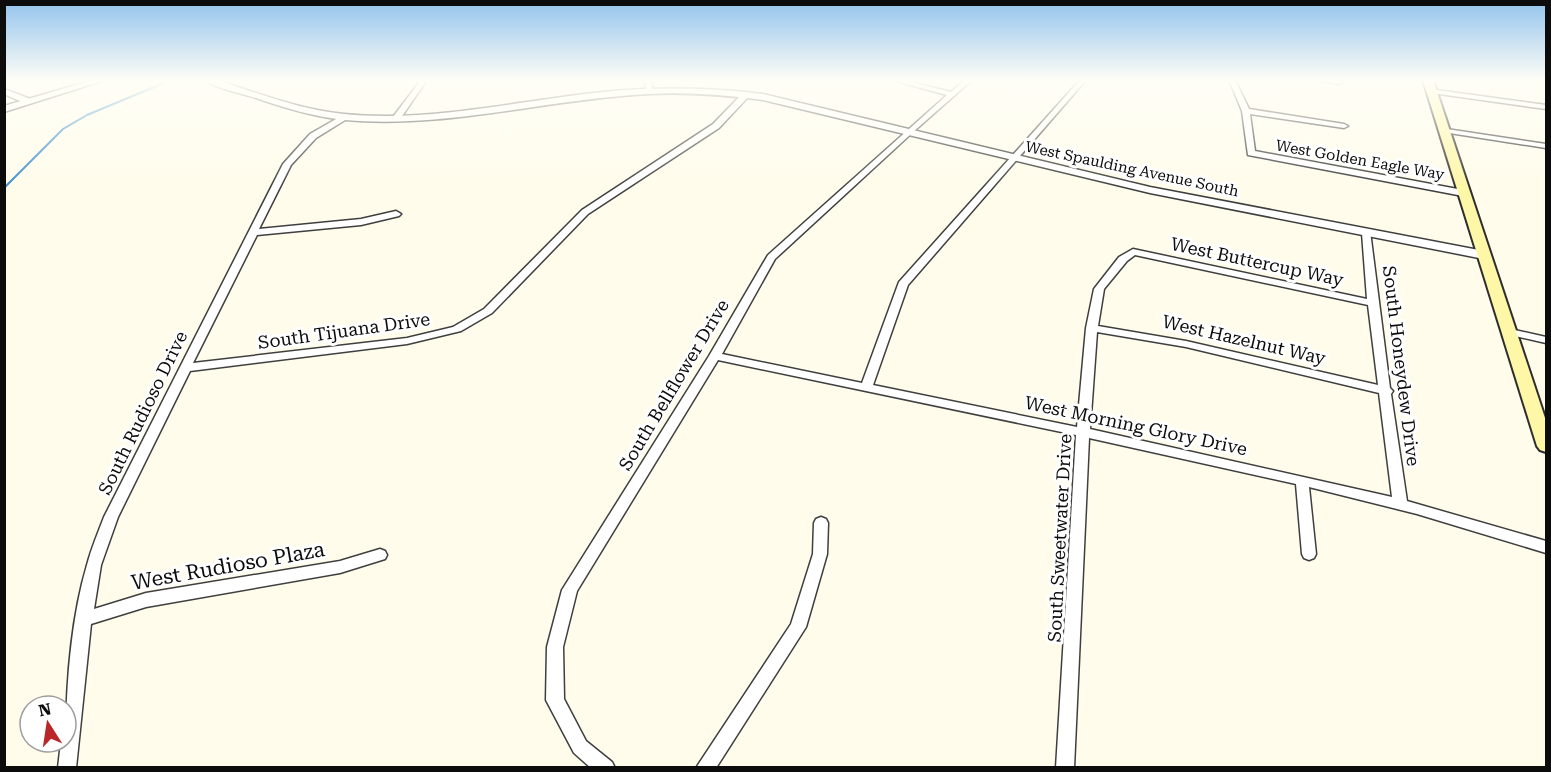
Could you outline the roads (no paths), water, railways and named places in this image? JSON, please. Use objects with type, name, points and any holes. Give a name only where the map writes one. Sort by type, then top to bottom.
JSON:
[{"type":"main road","points":[[1439,116],[1546,446]]},
{"type":"street","name":"West Spaulding Avenue South","points":[[340,116],[411,116]]},
{"type":"street","name":"South Tijuana Drive","points":[[185,368],[407,341],[458,329],[488,311],[585,212],[716,126],[726,116]]},
{"type":"street","name":"West Spaulding Avenue South","points":[[846,116],[1150,190],[1484,255]]},
{"type":"street","name":"South Bellflower Drive","points":[[606,768],[580,747],[555,700],[555,647],[570,590],[715,356],[771,257],[926,116]]},
{"type":"street","points":[[866,388],[903,284],[1051,116]]},
{"type":"street","name":"West Golden Eagle Way","points":[[1247,116],[1251,153],[1463,193]]},
{"type":"street","points":[[1279,116],[1344,126]]},
{"type":"street","name":"South Rudioso Drive","points":[[67,768],[84,619],[94,565],[111,517],[287,164],[313,136],[346,117]]},
{"type":"street","points":[[1443,130],[1545,148]]},
{"type":"street","points":[[254,232],[361,222],[396,214]]},
{"type":"street","name":"South Honeydew Drive","points":[[1367,233],[1373,303],[1387,391],[1400,504]]},
{"type":"street","name":"West Buttercup Way","points":[[1133,252],[1373,303]]},
{"type":"street","name":"South Sweetwater Drive","points":[[1065,768],[1083,432],[1092,328],[1099,289],[1123,259],[1133,252]]},
{"type":"street","name":"West Hazelnut Way","points":[[1092,328],[1186,344],[1387,391]]},
{"type":"street","points":[[1510,332],[1546,340]]},
{"type":"street","name":"West Morning Glory Drive","points":[[715,356],[1083,432],[1302,481],[1400,504],[1546,547]]},
{"type":"street","points":[[1302,481],[1309,554]]},
{"type":"street","points":[[705,768],[798,627],[820,554],[821,523]]},
{"type":"street","name":"West Rudioso Plaza","points":[[84,619],[146,600],[340,567],[380,555]]},
{"type":"waterway","points":[[4,188],[63,129],[85,116]]}]
